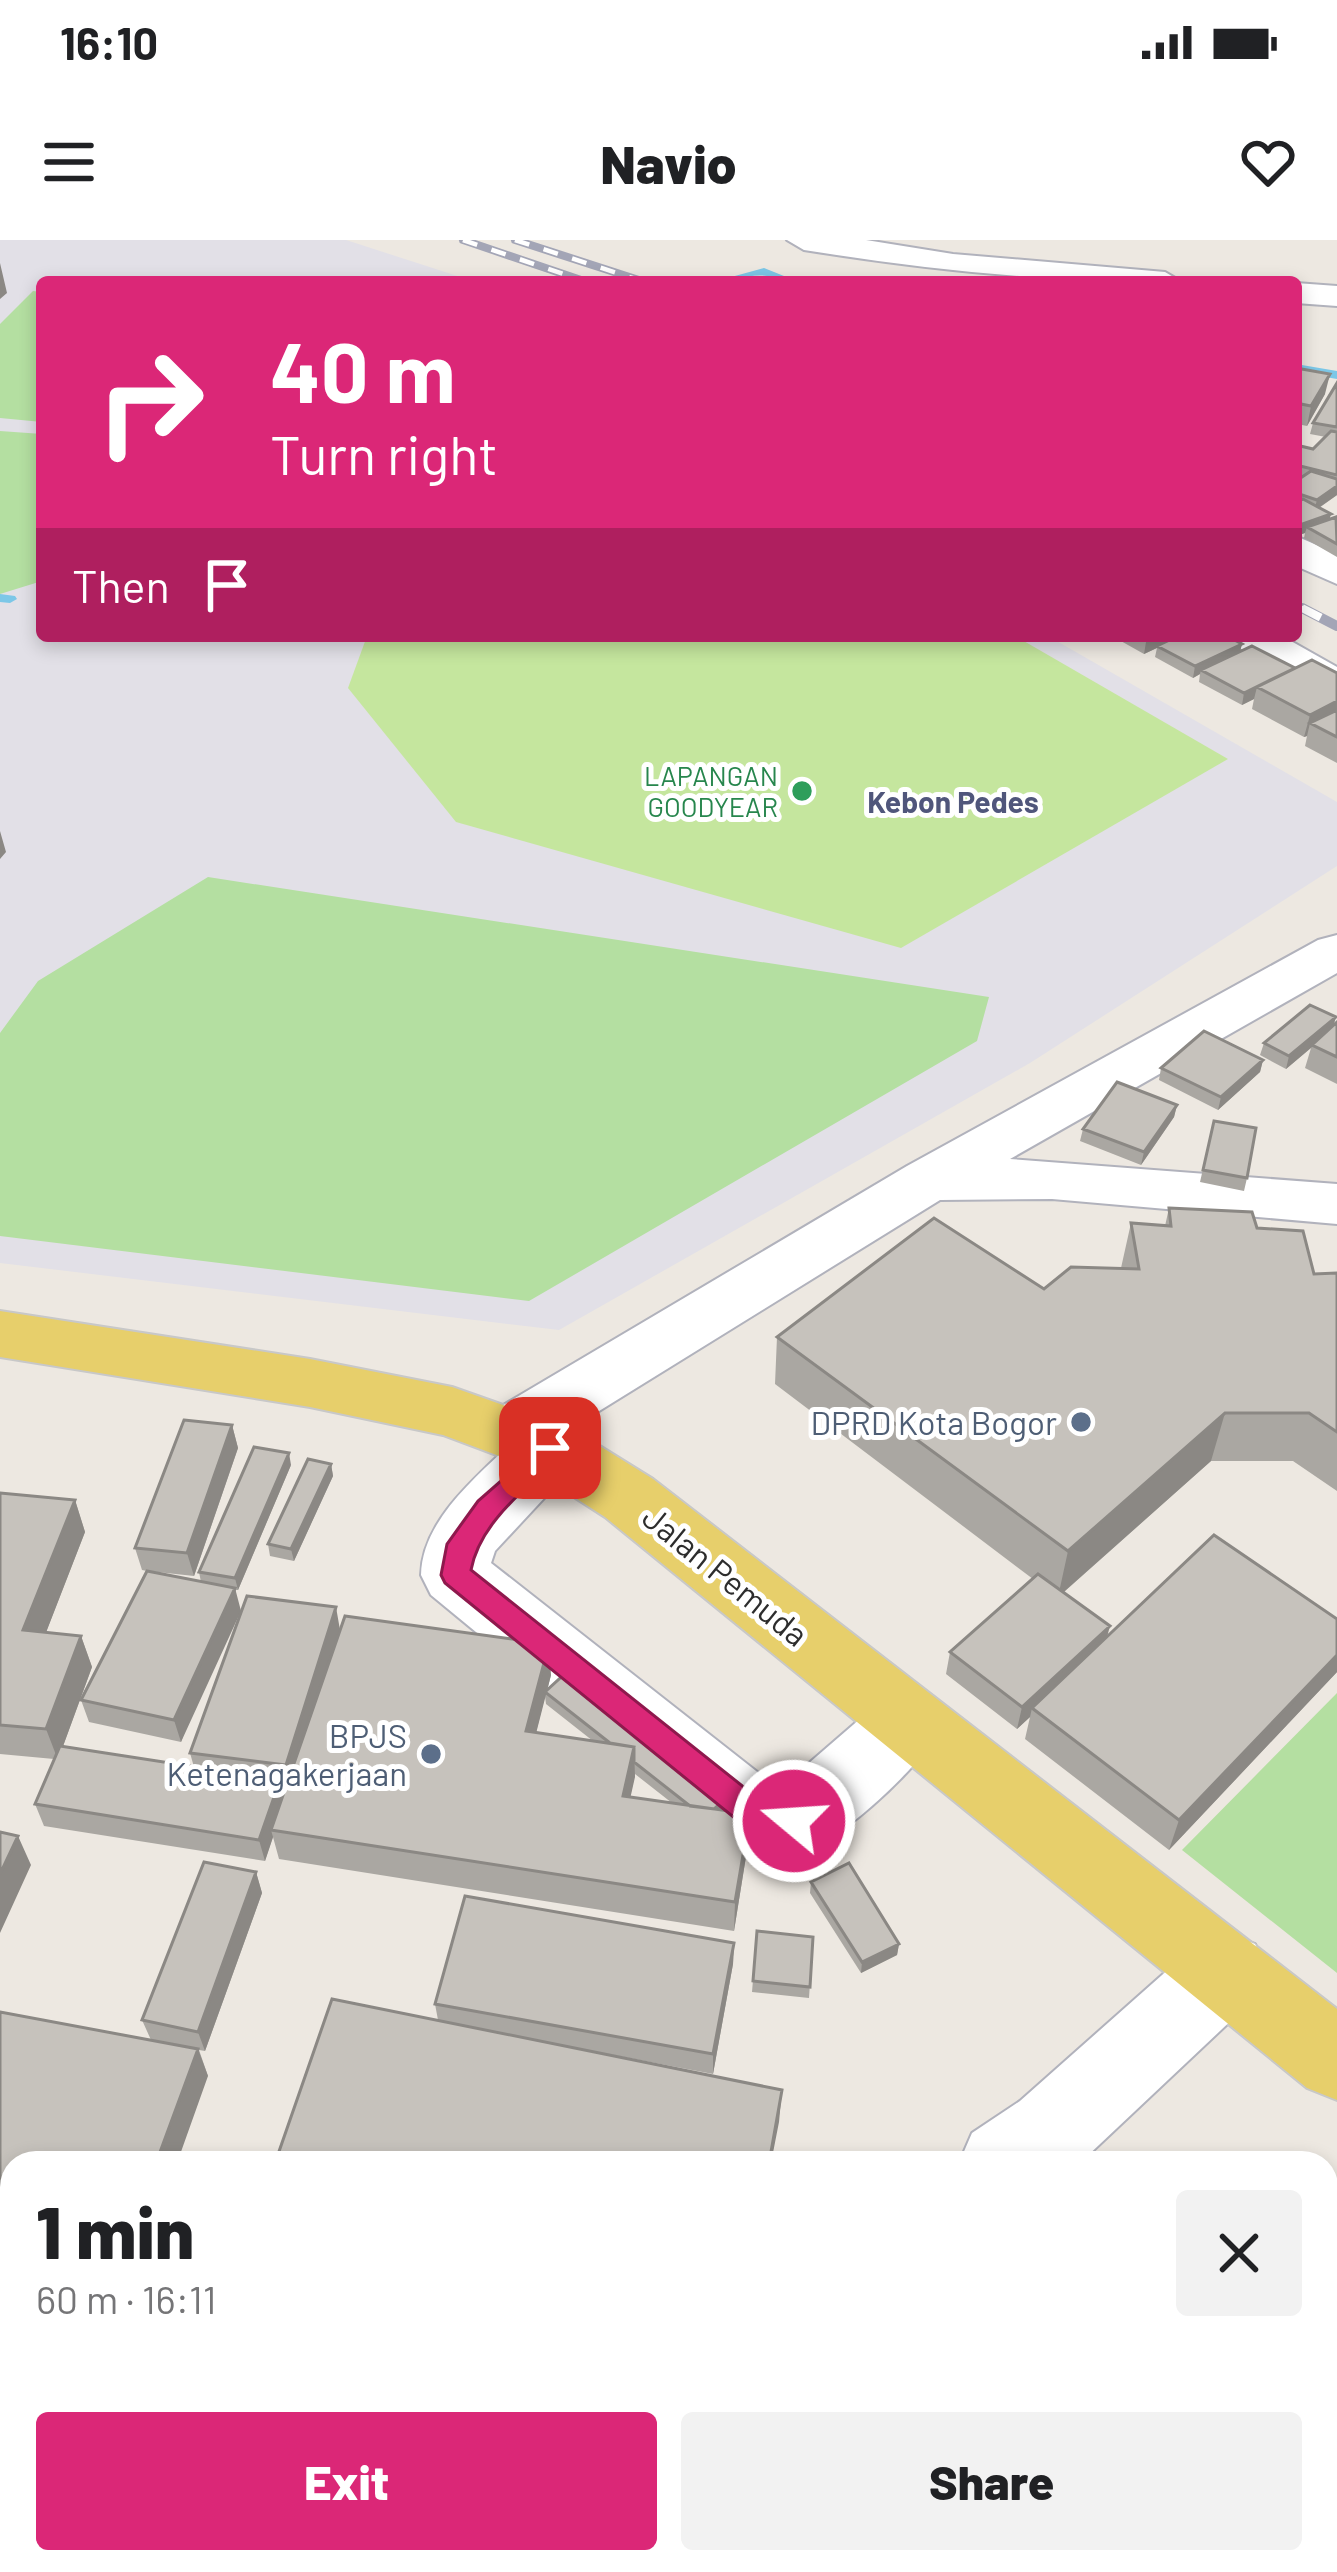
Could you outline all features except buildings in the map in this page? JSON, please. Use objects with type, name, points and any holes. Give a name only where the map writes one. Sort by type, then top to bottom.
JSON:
[{"type":"main road","name":"Jalan Pemuda","points":[[0,1334],[310,1383],[452,1412],[532,1440],[629,1498],[1337,2060]]},
{"type":"street","points":[[804,240],[956,252],[1124,276]]},
{"type":"street","points":[[1302,293],[1337,296]]},
{"type":"street","points":[[1302,552],[1337,571]]},
{"type":"street","points":[[1260,642],[1337,686]]},
{"type":"street","points":[[909,1720],[800,1819],[778,1823],[754,1814],[456,1575],[456,1553],[532,1440],[928,1180],[1337,951]]},
{"type":"street","points":[[928,1180],[1095,1182],[1337,1204]]},
{"type":"street","points":[[1021,2151],[1052,2131],[1226,1971]]},
{"type":"shaded area","points":[[0,240],[346,240],[457,276],[36,276],[36,642],[1058,642],[1337,802],[1337,866],[1030,1063],[559,1330],[0,1263]]},
{"type":"green space","points":[[36,291],[36,421],[0,418],[0,324]]},
{"type":"green space","points":[[0,431],[36,434],[36,583],[0,594]]},
{"type":"green space","name":"LAPANGAN GOODYEAR","points":[[365,642],[1025,642],[1228,759],[901,948],[456,822],[348,688]]},
{"type":"green space","points":[[208,877],[989,997],[977,1041],[529,1301],[0,1236],[0,1033],[38,981]]},
{"type":"green space","points":[[1337,1693],[1337,1973],[1182,1850]]},
{"type":"waterway","points":[[743,276],[764,271],[778,276]]},
{"type":"waterway","points":[[1302,369],[1337,375]]},
{"type":"waterway","points":[[0,598],[10,599]]},
{"type":"railway","points":[[463,240],[569,276]]},
{"type":"railway","points":[[515,240],[626,276]]},
{"type":"railway","points":[[1302,608],[1308,611]]},
{"type":"railway","points":[[1302,608],[1337,626]]},
{"type":"place","name":"LAPANGAN GOODYEAR","points":[[802,791]]},
{"type":"place","name":"DPRD Kota Bogor","points":[[1081,1422]]},
{"type":"place","name":"BPJS Ketenagakerjaan","points":[[431,1754]]},
{"type":"district","name":"Kebon Pedes","points":[[953,801]]},
{"type":"route","points":[[550,1448],[488,1509],[462,1544],[456,1553],[456,1575],[760,1819],[794,1821]]}]
